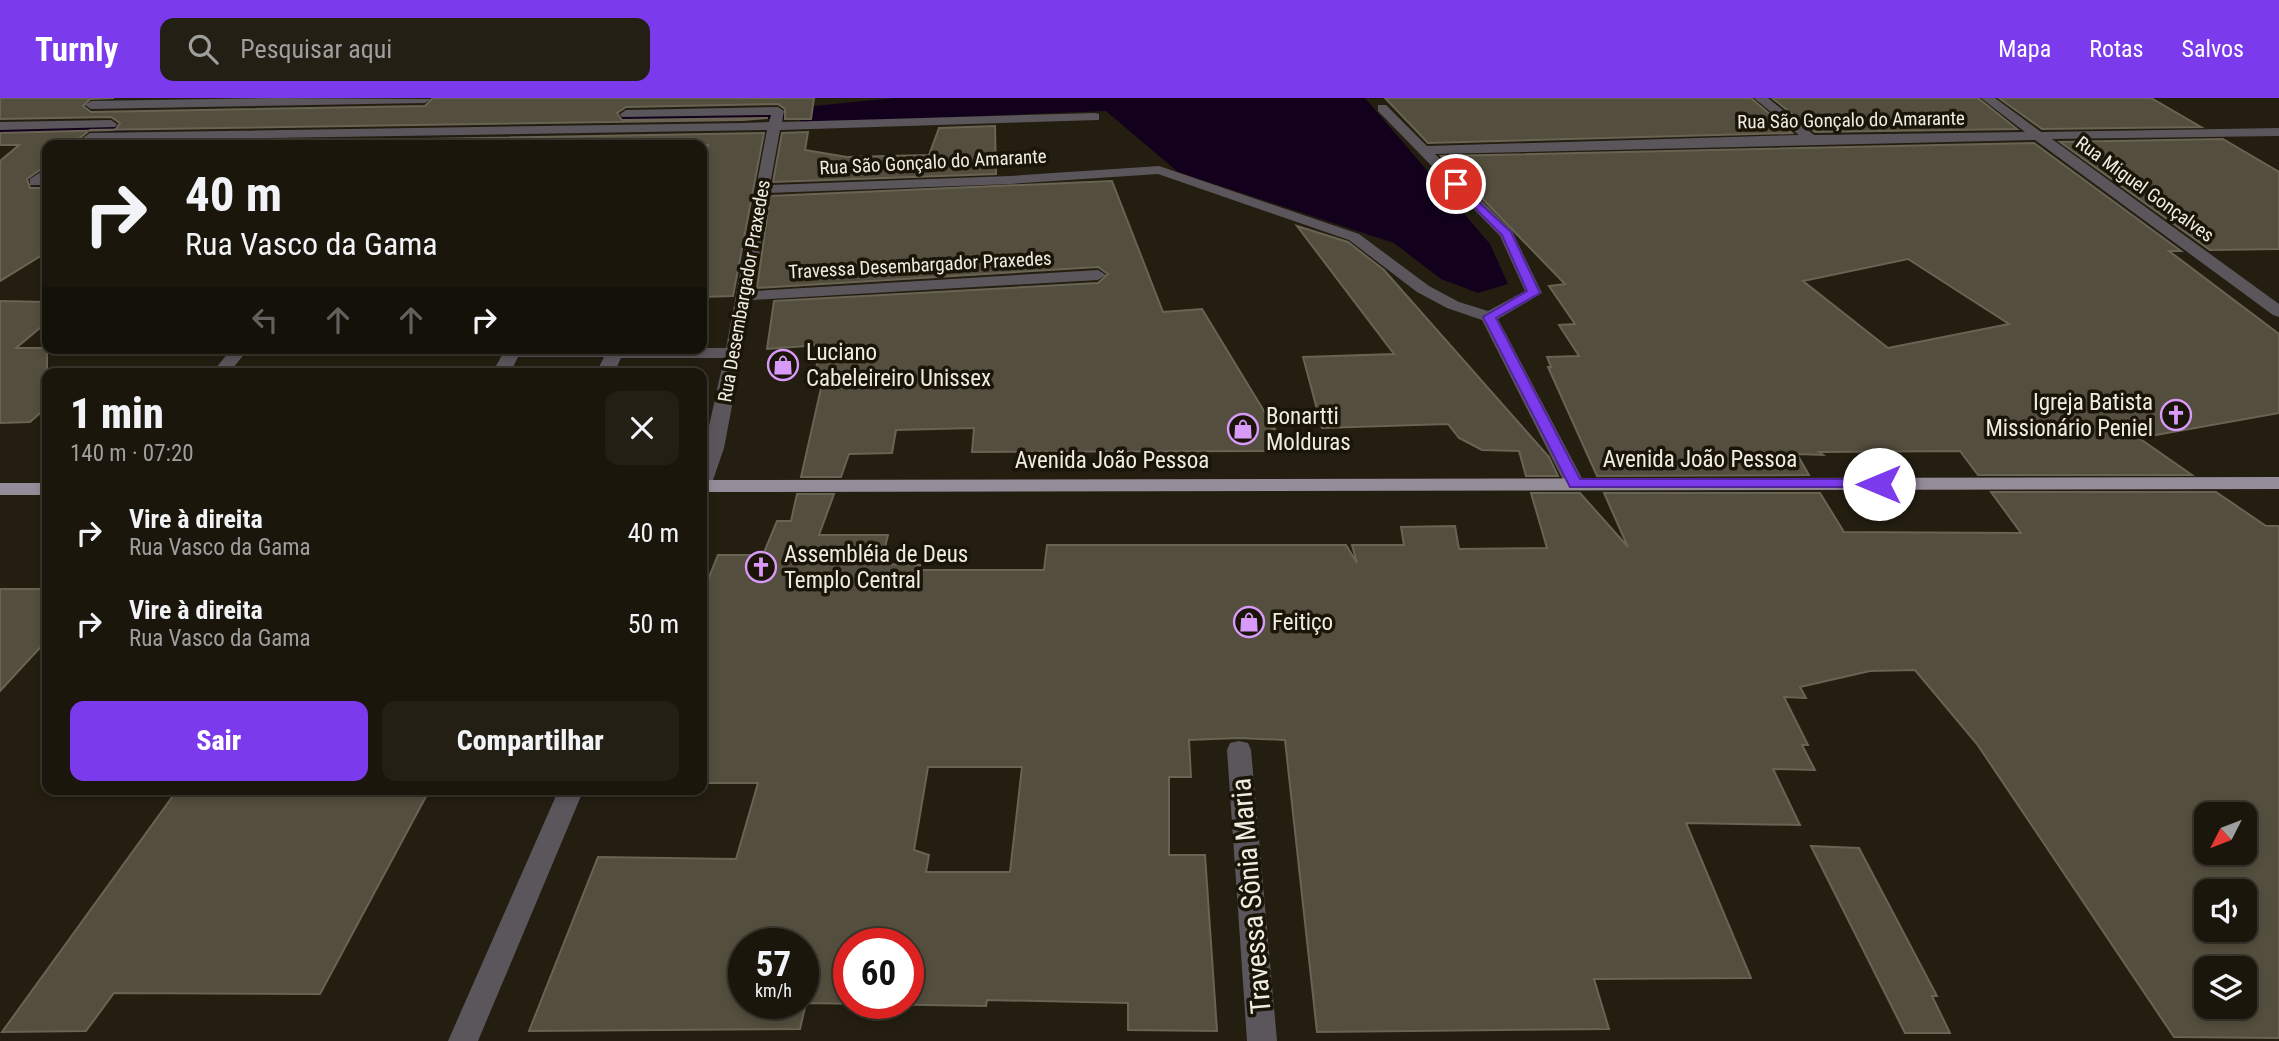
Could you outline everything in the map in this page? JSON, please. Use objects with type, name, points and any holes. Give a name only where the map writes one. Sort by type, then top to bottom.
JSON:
[{"type":"main road","name":"Avenida João Pessoa","points":[[707,484],[2279,483]]},
{"type":"main road","points":[[0,489],[42,489]]},
{"type":"street","points":[[1759,98],[1811,139]]},
{"type":"street","name":"Rua Miguel Gonçalves","points":[[1987,98],[2279,312]]},
{"type":"street","points":[[91,105],[423,102]]},
{"type":"street","points":[[607,114],[779,104]]},
{"type":"street","name":"Rua Desembargador Praxedes","points":[[707,470],[715,448],[746,296],[762,189],[779,104]]},
{"type":"street","points":[[1381,108],[1507,234],[1534,293],[1489,317],[1575,484]]},
{"type":"street","points":[[0,126],[482,117]]},
{"type":"street","points":[[86,140],[90,137],[238,134],[774,131],[1095,117]]},
{"type":"street","name":"Rua São Gonçalo do Amarante","points":[[1423,150],[1811,139],[2279,132]]},
{"type":"street","points":[[231,140],[238,134]]},
{"type":"street","points":[[158,140],[164,135]]},
{"type":"street","name":"Rua São Gonçalo do Amarante","points":[[762,189],[1010,180],[1159,170],[1354,237],[1423,289],[1453,305],[1489,317]]},
{"type":"street","points":[[35,182],[42,176]]},
{"type":"street","name":"Travessa Desembargador Praxedes","points":[[746,296],[1098,275]]},
{"type":"street","points":[[707,353],[733,353]]},
{"type":"street","points":[[224,368],[236,354]]},
{"type":"street","name":"Travessa Sônia Maria","points":[[1239,750],[1262,1041]]},
{"type":"street","points":[[463,1041],[569,795]]},
{"type":"shaded area","points":[[895,98],[1365,98],[1490,244],[1508,284],[1478,293],[1441,279],[1394,243],[1178,172],[1106,111],[800,123],[804,107]]},
{"type":"building","points":[[0,98],[114,98],[90,99],[83,106],[91,112],[425,106],[433,98],[814,98],[811,119],[785,119],[785,109],[778,104],[626,107],[617,113],[622,120],[768,118],[743,120],[115,130],[120,123],[111,117],[0,119]]},
{"type":"building","points":[[1385,98],[1751,98],[1792,133],[1428,143]]},
{"type":"building","points":[[1772,98],[1978,98],[2017,129],[1815,132]]},
{"type":"building","points":[[1999,98],[2151,98],[2201,127],[2042,129]]},
{"type":"building","points":[[995,126],[996,174],[773,182],[782,133],[808,132],[805,150],[847,157],[929,155],[939,128]]},
{"type":"building","points":[[89,131],[77,140],[42,140],[42,168],[27,179],[30,188],[42,186],[42,255],[0,281],[0,161],[19,145],[0,145],[0,133]]},
{"type":"building","points":[[764,133],[733,296],[707,297],[707,140],[372,140]]},
{"type":"building","points":[[2223,139],[2279,172],[2279,249],[2210,250],[2060,142]]},
{"type":"building","points":[[2034,143],[2181,251],[2169,251],[2279,334],[2279,413],[2139,438],[2192,475],[1978,475],[1960,451],[1797,454],[1809,475],[1597,476],[1548,367],[1551,367],[1547,357],[1579,356],[1559,325],[1575,324],[1549,286],[1565,284],[1441,156]],"holes":[[[1908,259],[2009,324],[1888,348],[1803,281]]]},
{"type":"building","points":[[1112,181],[1163,312],[1202,309],[1275,429],[1267,430],[1280,451],[972,452],[974,428],[896,430],[892,453],[849,454],[841,477],[801,477],[824,375],[815,375],[820,345],[767,349],[774,301],[1098,283],[1108,274],[1098,267],[757,288],[770,196]]},
{"type":"building","points":[[1297,226],[1348,242],[1384,270],[1549,457],[1558,476],[1526,476],[1519,451],[1482,450],[1459,438],[1448,424],[1322,428],[1303,357],[1394,354]]},
{"type":"building","points":[[0,301],[42,302],[42,326],[16,348],[42,348],[42,354],[47,354],[47,368],[42,368],[42,411],[30,422],[0,423]]},
{"type":"building","points":[[1991,492],[2216,492],[2266,526],[2279,526],[2279,1038],[2174,1037],[1977,744],[1915,670],[1870,671],[1800,687],[1806,698],[1784,697],[1808,745],[1802,745],[1815,770],[1773,769],[1800,825],[1686,823],[1751,978],[1594,979],[1609,1029],[1317,1032],[1285,740],[1238,738],[1189,740],[1191,777],[1169,777],[1169,855],[1205,855],[1217,1031],[1128,1030],[1128,1003],[987,1000],[986,1006],[924,1005],[924,928],[833,928],[833,1003],[819,1003],[819,928],[728,928],[728,1019],[802,1019],[800,1029],[529,1031],[598,857],[736,859],[758,783],[707,783],[707,582],[718,555],[763,555],[777,521],[791,521],[797,494],[834,494],[819,535],[888,535],[881,564],[920,565],[919,570],[1044,570],[1047,545],[1346,545],[1357,563],[1352,545],[1404,545],[1401,527],[1455,526],[1459,549],[1547,548],[1531,493],[1580,493],[1628,547],[1604,493],[1820,493],[1844,532],[2021,533]],"holes":[[[928,767],[1022,767],[1010,872],[926,872],[929,855],[914,850]]]},
{"type":"building","points":[[0,589],[42,589],[42,645],[0,691]]},
{"type":"building","points":[[174,795],[427,795],[320,994],[114,993],[86,1031],[2,1032]]},
{"type":"building","points":[[1811,846],[1859,848],[1937,996],[1932,996],[1950,1033],[1905,1033]]},
{"type":"waterway","points":[[601,120],[806,116]]},
{"type":"waterway","points":[[0,131],[135,128]]},
{"type":"place","name":"Luciano Cabeleireiro Unissex","points":[[783,365]]},
{"type":"place","name":"Igreja Batista Missionário Peniel","points":[[2176,415]]},
{"type":"place","name":"Bonartti Molduras","points":[[1243,429]]},
{"type":"place","name":"Assembléia de Deus Templo Central","points":[[761,567]]},
{"type":"place","name":"Feitiço","points":[[1249,622]]},
{"type":"route","points":[[1456,184],[1507,234],[1534,293],[1489,317],[1575,484],[1879,484]]}]
